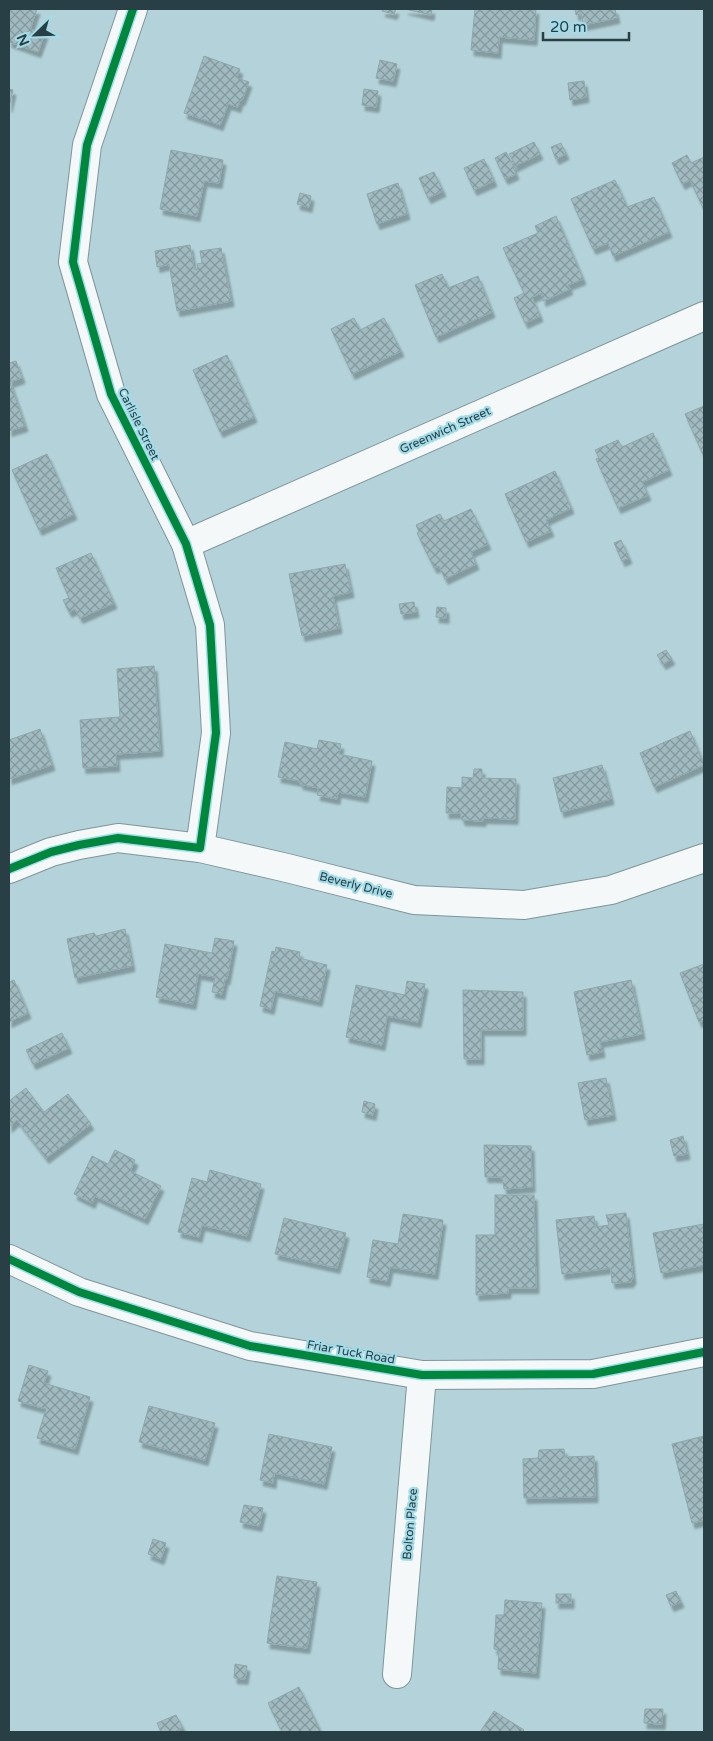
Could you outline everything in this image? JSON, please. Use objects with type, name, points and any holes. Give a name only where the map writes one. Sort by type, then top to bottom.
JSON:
[{"type":"street","name":"Carlisle Street","points":[[133,9],[87,145],[73,262],[111,394],[186,544],[210,625],[216,733],[200,848]]},
{"type":"street","name":"Greenwich Street","points":[[186,544],[704,316]]},
{"type":"street","name":"Beverly Drive","points":[[9,869],[51,852],[118,838],[200,848],[414,900],[524,905],[611,890],[704,858]]},
{"type":"street","name":"Friar Tuck Road","points":[[9,1259],[79,1292],[250,1346],[422,1375],[593,1374],[704,1352]]},
{"type":"street","name":"Bolton Place","points":[[397,1674],[422,1375]]},
{"type":"building","points":[[9,9],[37,9],[30,29],[45,33],[38,52],[9,42]]},
{"type":"building","points":[[383,9],[396,9],[394,14],[382,11]]},
{"type":"building","points":[[405,9],[432,9],[431,15]]},
{"type":"building","points":[[475,9],[536,9],[534,40],[499,37],[498,53],[471,50]]},
{"type":"building","points":[[575,9],[615,9],[617,18],[583,25],[581,14],[576,15]]},
{"type":"building","points":[[204,56],[240,69],[237,78],[249,82],[238,107],[228,104],[220,125],[184,113]]},
{"type":"building","points":[[380,60],[397,64],[393,81],[376,78]]},
{"type":"building","points":[[584,81],[586,97],[570,100],[568,83]]},
{"type":"building","points":[[9,89],[13,90],[9,107]]},
{"type":"building","points":[[364,89],[378,91],[376,107],[362,105]]},
{"type":"building","points":[[534,142],[540,154],[513,167],[516,174],[505,179],[495,158],[506,152],[513,165],[515,164],[509,154]]},
{"type":"building","points":[[561,143],[566,154],[556,159],[551,147]]},
{"type":"building","points":[[171,150],[223,160],[219,183],[204,181],[197,216],[160,209]]},
{"type":"building","points":[[687,155],[691,163],[704,157],[704,210],[690,180],[682,184],[672,163]]},
{"type":"building","points":[[484,159],[494,181],[474,190],[464,168]]},
{"type":"building","points":[[434,172],[443,191],[428,198],[419,178]]},
{"type":"building","points":[[615,180],[627,207],[654,197],[669,232],[613,256],[608,243],[593,249],[571,199]]},
{"type":"building","points":[[398,183],[407,214],[377,224],[367,194]]},
{"type":"building","points":[[300,193],[311,196],[309,207],[297,204]]},
{"type":"building","points":[[556,216],[583,279],[568,285],[570,289],[543,301],[542,293],[532,297],[540,316],[525,323],[514,298],[524,293],[503,248],[538,233],[535,226]]},
{"type":"building","points":[[190,245],[194,269],[198,270],[197,264],[202,263],[200,251],[221,248],[231,301],[177,311],[169,264],[157,267],[155,251]]},
{"type":"building","points":[[442,274],[448,288],[478,276],[492,312],[436,337],[415,285]]},
{"type":"building","points":[[354,318],[360,330],[384,318],[401,351],[352,374],[331,329]]},
{"type":"building","points":[[227,355],[254,417],[220,432],[193,370]]},
{"type":"building","points":[[16,361],[22,378],[10,382],[25,426],[9,431],[9,363]]},
{"type":"building","points":[[704,406],[704,457],[685,414]]},
{"type":"building","points":[[653,433],[669,470],[642,482],[648,495],[618,508],[596,459],[599,458],[595,450],[618,440],[622,447]]},
{"type":"building","points":[[47,454],[74,514],[39,530],[12,470]]},
{"type":"building","points":[[555,471],[571,508],[546,520],[551,531],[526,542],[505,494]]},
{"type":"building","points":[[471,509],[488,544],[471,552],[476,564],[445,579],[439,566],[434,568],[417,533],[419,532],[416,525],[440,514],[444,521]]},
{"type":"building","points":[[621,540],[629,558],[622,561],[614,543]]},
{"type":"building","points":[[91,553],[114,603],[80,618],[75,609],[69,612],[63,600],[69,598],[56,568]]},
{"type":"building","points":[[345,564],[351,592],[333,596],[339,628],[302,636],[289,574]]},
{"type":"building","points":[[414,602],[416,612],[401,614],[399,604]]},
{"type":"building","points":[[437,607],[446,608],[446,618],[436,617]]},
{"type":"building","points":[[666,650],[672,659],[663,664],[657,655]]},
{"type":"building","points":[[154,666],[160,751],[116,754],[117,766],[83,768],[80,720],[120,717],[117,669]]},
{"type":"building","points":[[40,729],[52,765],[9,779],[9,740]]},
{"type":"building","points":[[690,731],[704,765],[654,787],[640,753]]},
{"type":"building","points":[[319,740],[341,744],[339,754],[372,761],[365,797],[338,792],[337,799],[317,795],[319,788],[300,784],[300,781],[278,777],[285,742],[317,749]]},
{"type":"building","points":[[602,765],[611,799],[561,812],[553,778]]},
{"type":"building","points":[[474,769],[482,769],[482,778],[516,779],[515,819],[483,818],[483,821],[462,820],[460,813],[446,813],[447,787],[462,788],[462,777],[473,778]]},
{"type":"building","points":[[125,929],[132,966],[75,978],[67,939],[94,933],[96,936]]},
{"type":"building","points":[[215,938],[234,941],[227,979],[225,979],[222,994],[212,992],[215,977],[198,974],[193,1004],[156,997],[165,944],[212,953]]},
{"type":"building","points":[[276,947],[300,952],[299,958],[327,965],[319,1001],[275,991],[271,1009],[260,1006],[272,951],[275,952]]},
{"type":"building","points":[[704,964],[704,1020],[699,1022],[680,973]]},
{"type":"building","points":[[14,980],[28,1013],[9,1022],[9,982]]},
{"type":"building","points":[[631,980],[642,1034],[600,1042],[602,1052],[587,1055],[574,992]]},
{"type":"building","points":[[407,981],[425,984],[418,1022],[387,1016],[382,1045],[346,1037],[356,985],[405,995]]},
{"type":"building","points":[[463,990],[523,992],[523,1030],[481,1030],[481,1059],[464,1059]]},
{"type":"building","points":[[62,1033],[69,1048],[33,1064],[26,1050]]},
{"type":"building","points":[[606,1078],[613,1115],[585,1120],[578,1083]]},
{"type":"building","points":[[26,1088],[44,1112],[68,1094],[91,1124],[46,1158],[17,1120],[9,1127],[9,1101]]},
{"type":"building","points":[[364,1101],[375,1104],[373,1115],[362,1112]]},
{"type":"building","points":[[683,1136],[687,1154],[674,1156],[670,1140]]},
{"type":"building","points":[[484,1145],[531,1146],[532,1187],[504,1189],[502,1177],[485,1177]]},
{"type":"building","points":[[115,1150],[135,1160],[130,1171],[161,1186],[145,1219],[95,1196],[92,1203],[74,1194],[92,1156],[108,1164]]},
{"type":"building","points":[[210,1170],[261,1184],[247,1236],[202,1225],[199,1237],[178,1232],[192,1178],[207,1182]]},
{"type":"building","points":[[495,1195],[534,1195],[536,1288],[508,1288],[508,1293],[476,1295],[476,1235],[495,1235]]},
{"type":"building","points":[[626,1213],[633,1279],[631,1282],[612,1283],[611,1268],[562,1274],[556,1220],[594,1216],[595,1227],[609,1225],[606,1215]]},
{"type":"building","points":[[403,1214],[443,1220],[435,1274],[390,1267],[387,1281],[367,1277],[373,1240],[398,1244]]},
{"type":"building","points":[[284,1218],[346,1233],[337,1268],[275,1254]]},
{"type":"building","points":[[704,1224],[704,1265],[661,1273],[653,1233]]},
{"type":"building","points":[[29,1365],[48,1371],[44,1383],[90,1397],[75,1449],[37,1438],[46,1409],[18,1401]]},
{"type":"building","points":[[149,1406],[215,1423],[205,1460],[139,1442]]},
{"type":"building","points":[[269,1434],[332,1447],[324,1484],[274,1473],[273,1483],[260,1480]]},
{"type":"building","points":[[704,1436],[704,1520],[692,1523],[672,1444]]},
{"type":"building","points":[[564,1449],[565,1457],[594,1456],[595,1497],[524,1498],[523,1459],[538,1458],[539,1450]]},
{"type":"building","points":[[244,1505],[263,1508],[259,1526],[240,1522]]},
{"type":"building","points":[[153,1539],[166,1543],[161,1559],[148,1554]]},
{"type":"building","points":[[277,1576],[317,1582],[307,1648],[267,1643]]},
{"type":"building","points":[[676,1591],[681,1602],[671,1606],[666,1595]]},
{"type":"building","points":[[556,1594],[571,1594],[571,1603],[556,1603]]},
{"type":"building","points":[[505,1600],[542,1603],[536,1673],[498,1669],[499,1650],[494,1649],[496,1615],[504,1615]]},
{"type":"building","points":[[235,1664],[247,1666],[245,1679],[234,1678]]},
{"type":"building","points":[[299,1687],[321,1732],[282,1732],[268,1703]]},
{"type":"building","points":[[645,1709],[663,1709],[662,1724],[644,1723]]},
{"type":"building","points":[[494,1711],[524,1730],[522,1732],[480,1732]]},
{"type":"building","points":[[176,1715],[183,1728],[174,1732],[161,1732],[157,1723]]},
{"type":"cycle path","points":[[9,869],[51,852],[118,838],[200,848],[216,733],[210,625],[186,544],[111,394],[73,262],[87,145],[133,9]]},
{"type":"cycle path","points":[[9,1259],[79,1292],[250,1346],[422,1375],[593,1374],[704,1352]]}]
